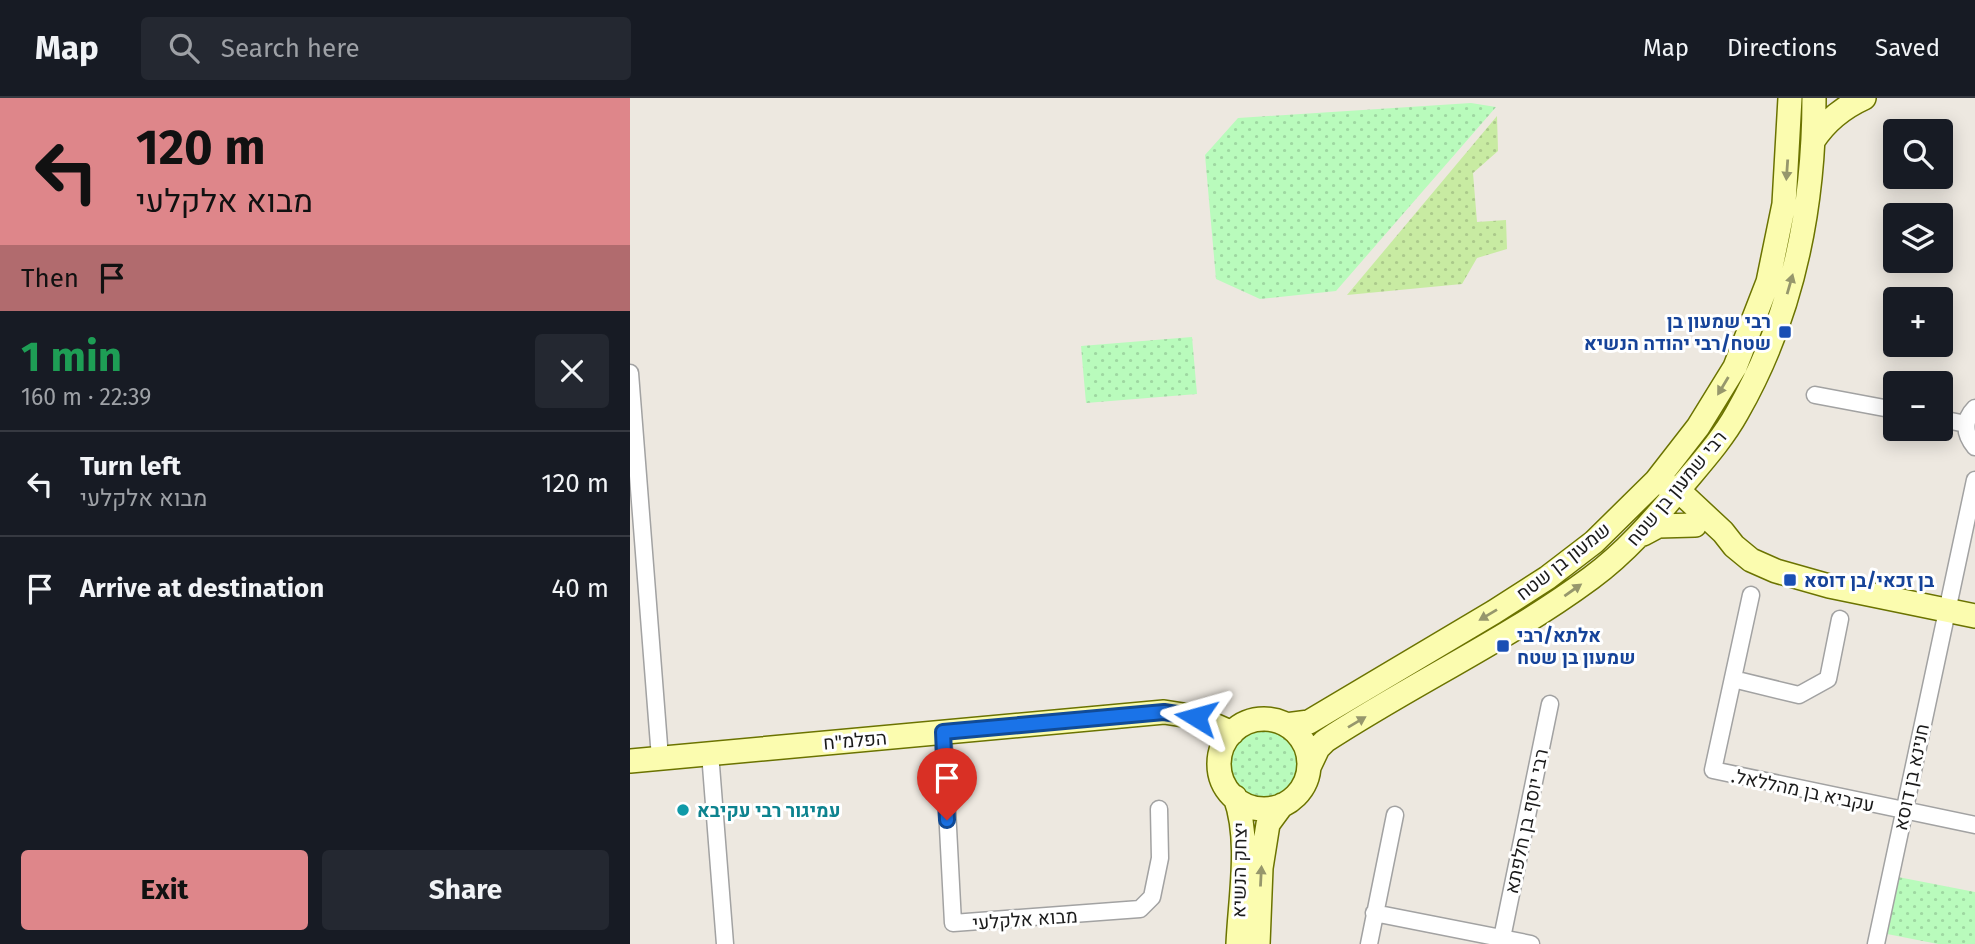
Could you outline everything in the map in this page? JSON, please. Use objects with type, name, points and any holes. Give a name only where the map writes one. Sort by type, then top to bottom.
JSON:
[{"type":"street","points":[[1814,141],[1828,121],[1864,98]]},
{"type":"street","points":[[1790,100],[1819,99]]},
{"type":"street","name":"רבי שמעון בן שטח","points":[[1309,766],[1318,748],[1325,741],[1542,612],[1593,577],[1640,535],[1708,455],[1737,413],[1781,315],[1792,281],[1808,202],[1819,99]]},
{"type":"street","name":"שמעון בן שטח","points":[[1286,725],[1308,722],[1547,578],[1594,542],[1656,481],[1698,428],[1735,367],[1768,282],[1784,204],[1790,100]]},
{"type":"street","points":[[630,373],[660,758]]},
{"type":"street","points":[[1815,395],[1883,408]]},
{"type":"street","points":[[1975,408],[1966,424],[1968,438],[1975,447]]},
{"type":"street","points":[[1953,421],[1966,424]]},
{"type":"street","points":[[1701,521],[1700,483],[1708,455]]},
{"type":"street","name":"חנינא בן דוסא","points":[[1876,944],[1975,480]]},
{"type":"street","points":[[1656,481],[1701,521],[1723,532],[1734,546],[1752,560],[1776,571],[1829,586],[1975,616]]},
{"type":"street","points":[[1640,535],[1658,526],[1701,521]]},
{"type":"street","name":".עקביא בן מהללאל","points":[[1751,595],[1713,770],[1904,811]]},
{"type":"street","points":[[1733,680],[1800,695],[1828,679],[1840,619]]},
{"type":"street","name":"רבי יוסף בן חלפתא","points":[[1502,938],[1550,704]]},
{"type":"street","name":"הפלמ\"ח","points":[[630,761],[1164,712],[1196,717],[1227,742]]},
{"type":"street","points":[[1258,944],[1261,868],[1268,824],[1282,805],[1301,790],[1309,766],[1303,742],[1286,725],[1269,719],[1245,724],[1227,742],[1222,776],[1235,797],[1247,805],[1257,808],[1282,805]]},
{"type":"street","name":"מבוא אלקלעי","points":[[943,732],[953,923],[1140,909],[1152,897],[1160,858],[1159,809]]},
{"type":"street","points":[[710,753],[725,944]]},
{"type":"street","name":"יצחק הנשיא","points":[[1235,797],[1243,832],[1238,944]]},
{"type":"street","points":[[1904,811],[1975,824]]},
{"type":"street","points":[[1368,944],[1395,815]]},
{"type":"street","points":[[1374,914],[1531,944]]},
{"type":"green space","points":[[1471,103],[1496,107],[1336,291],[1260,299],[1216,279],[1205,155],[1238,118]]},
{"type":"green space","points":[[1497,116],[1498,151],[1473,173],[1477,222],[1506,220],[1507,249],[1477,258],[1462,284],[1347,295]]},
{"type":"green space","points":[[1192,337],[1197,394],[1086,403],[1081,346]]},
{"type":"green space","points":[[1265,728],[1285,734],[1295,744],[1301,764],[1295,784],[1285,794],[1265,800],[1245,794],[1235,784],[1229,764],[1235,744],[1245,734]]},
{"type":"green space","points":[[1898,877],[1975,892],[1975,944],[1938,944],[1887,934]]},
{"type":"place","name":"רבי שמעון בן שטח/רבי יהודה הנשיא","points":[[1785,332]]},
{"type":"place","name":"בן זכאי/בן דוסא","points":[[1790,580]]},
{"type":"place","name":"אלתא/רבי שמעון בן שטח","points":[[1503,646]]},
{"type":"place","name":"עמיגור רבי עקיבא","points":[[683,810]]},
{"type":"route","points":[[947,820],[943,732],[1164,712],[1196,717]]}]
